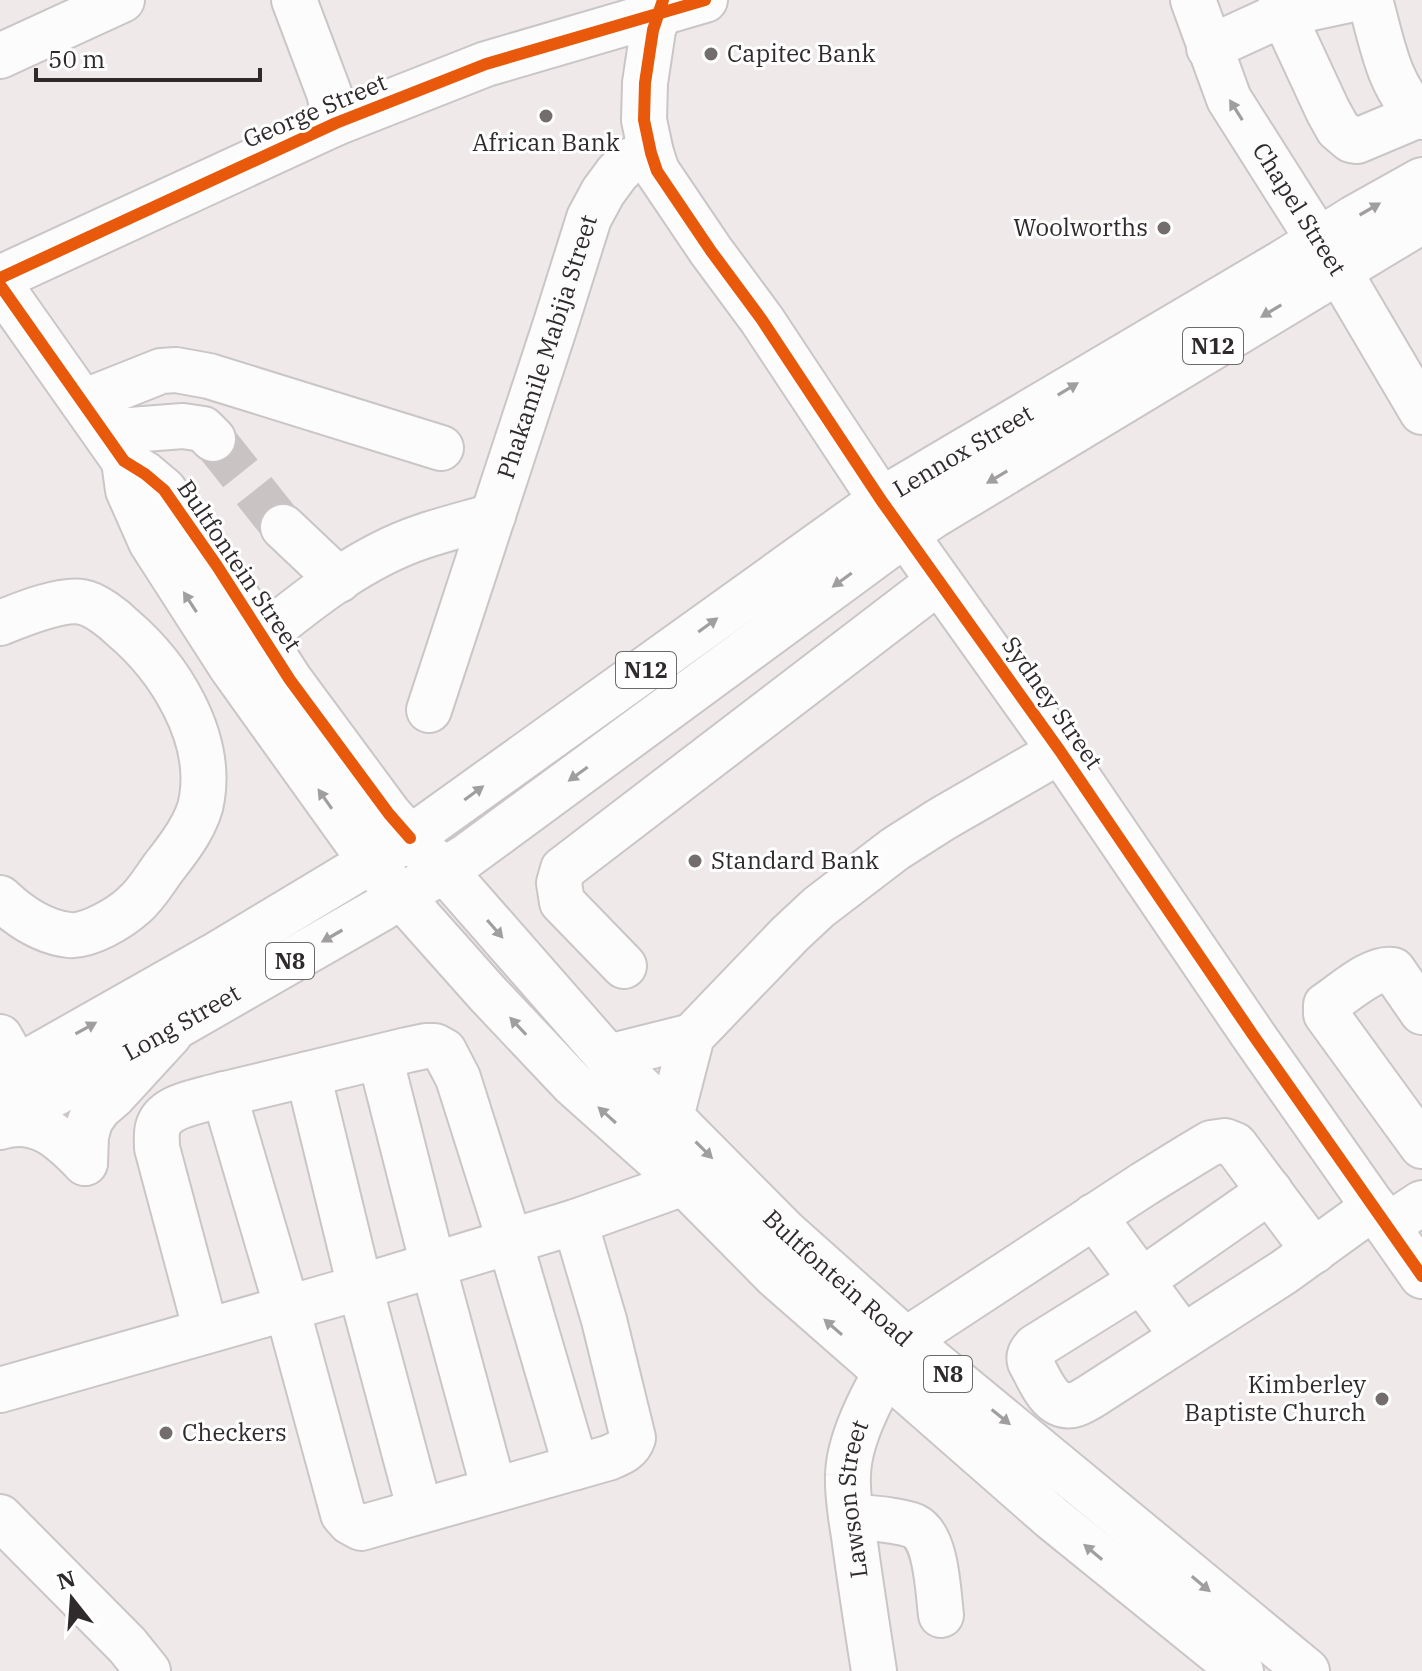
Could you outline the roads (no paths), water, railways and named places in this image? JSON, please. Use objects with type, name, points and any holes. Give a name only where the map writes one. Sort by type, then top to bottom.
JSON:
[{"type":"main road","points":[[0,56],[122,0]]},
{"type":"main road","points":[[294,0],[329,93],[336,123]]},
{"type":"main road","name":"George Street","points":[[0,278],[336,123],[486,64],[661,6],[705,0]]},
{"type":"main road","name":"Chapel Street","points":[[1193,0],[1229,99],[1422,412]]},
{"type":"main road","points":[[1209,48],[1282,7],[1349,0]]},
{"type":"main road","points":[[1282,7],[1338,129],[1357,141],[1420,116],[1397,89],[1370,0]]},
{"type":"main road","points":[[651,153],[644,120],[645,83],[661,6]]},
{"type":"main road","name":"Phakamile Mabija Street","points":[[429,710],[589,218],[617,173],[629,161],[651,153]]},
{"type":"main road","name":"Sydney Street","points":[[651,153],[657,171],[711,251],[762,320],[938,582],[1060,751],[1253,1035],[1395,1212],[1422,1276]]},
{"type":"main road","name":"Lennox Street","points":[[410,838],[893,517],[1328,255],[1422,180]]},
{"type":"main road","name":"Lennox Street","points":[[1328,255],[1422,221]]},
{"type":"main road","name":"Bultfontein Street","points":[[0,285],[103,432],[164,490],[290,680],[410,838]]},
{"type":"main road","points":[[103,432],[161,371],[176,370],[209,376],[441,448]]},
{"type":"main road","points":[[103,432],[183,426],[203,429],[213,439]]},
{"type":"main road","name":"Bultfontein Street","points":[[103,432],[151,542],[232,668],[371,862]]},
{"type":"main road","points":[[262,637],[297,609],[374,558],[419,538],[493,516]]},
{"type":"main road","name":"Lennox Street","points":[[444,870],[467,856],[893,517]]},
{"type":"main road","points":[[283,527],[339,580]]},
{"type":"main road","points":[[624,966],[562,902],[559,883],[563,869],[938,582]]},
{"type":"main road","points":[[0,623],[53,604],[83,602],[110,617],[143,645],[178,691],[198,738],[204,780],[202,802],[185,839],[136,904],[105,925],[71,936],[42,928],[15,912],[0,898]]},
{"type":"main road","points":[[671,1117],[692,1036],[790,934],[857,877],[942,819],[1060,751]]},
{"type":"main road","name":"Long Street","points":[[0,1125],[14,1071],[410,838]]},
{"type":"main road","name":"Bultfontein Road","points":[[410,838],[444,870],[608,1057],[785,1232],[895,1356],[1052,1518],[1241,1671]]},
{"type":"main road","name":"Bultfontein Road","points":[[371,862],[572,1083],[684,1183],[776,1276],[895,1356],[1307,1671]]},
{"type":"main road","name":"Long Street","points":[[14,1071],[179,1025],[444,870]]},
{"type":"main road","points":[[1422,1012],[1389,968],[1357,983],[1326,1005],[1325,1010],[1422,1146]]},
{"type":"main road","points":[[0,1125],[39,1127],[65,1142],[85,1163],[90,1121],[179,1025]]},
{"type":"main road","points":[[608,1057],[692,1036]]},
{"type":"main road","points":[[206,1331],[157,1148],[156,1130],[162,1119],[179,1107],[224,1094],[435,1046],[444,1051],[458,1078],[576,1467]]},
{"type":"main road","points":[[380,1057],[494,1490]]},
{"type":"main road","points":[[308,1074],[360,1287],[420,1511]]},
{"type":"main road","points":[[224,1094],[343,1514],[361,1528],[622,1453],[630,1446],[633,1438],[604,1320],[575,1222]]},
{"type":"main road","points":[[895,1356],[1094,1216],[1211,1143],[1225,1141],[1235,1145],[1314,1251]]},
{"type":"main road","points":[[0,1390],[510,1242],[684,1183]]},
{"type":"main road","points":[[1270,1191],[1141,1281],[1035,1347],[1030,1353],[1030,1362],[1051,1399],[1062,1405],[1074,1405],[1314,1251],[1395,1212]]},
{"type":"main road","points":[[1094,1216],[1183,1337]]},
{"type":"main road","name":"Lawson Street","points":[[874,1671],[847,1475],[862,1421],[895,1356]]},
{"type":"main road","points":[[851,1516],[912,1525],[923,1531],[931,1545],[941,1615]]},
{"type":"main road","points":[[0,1517],[125,1662]]},
{"type":"tunnel","points":[[213,439],[283,527]]},
{"type":"place","name":"Capitec Bank","points":[[711,54]]},
{"type":"place","name":"African Bank","points":[[546,116]]},
{"type":"place","name":"Woolworths","points":[[1164,228]]},
{"type":"place","name":"Standard Bank","points":[[695,861]]},
{"type":"place","name":"Kimberley Baptiste Church","points":[[1382,1399]]},
{"type":"place","name":"Checkers","points":[[166,1433]]}]
